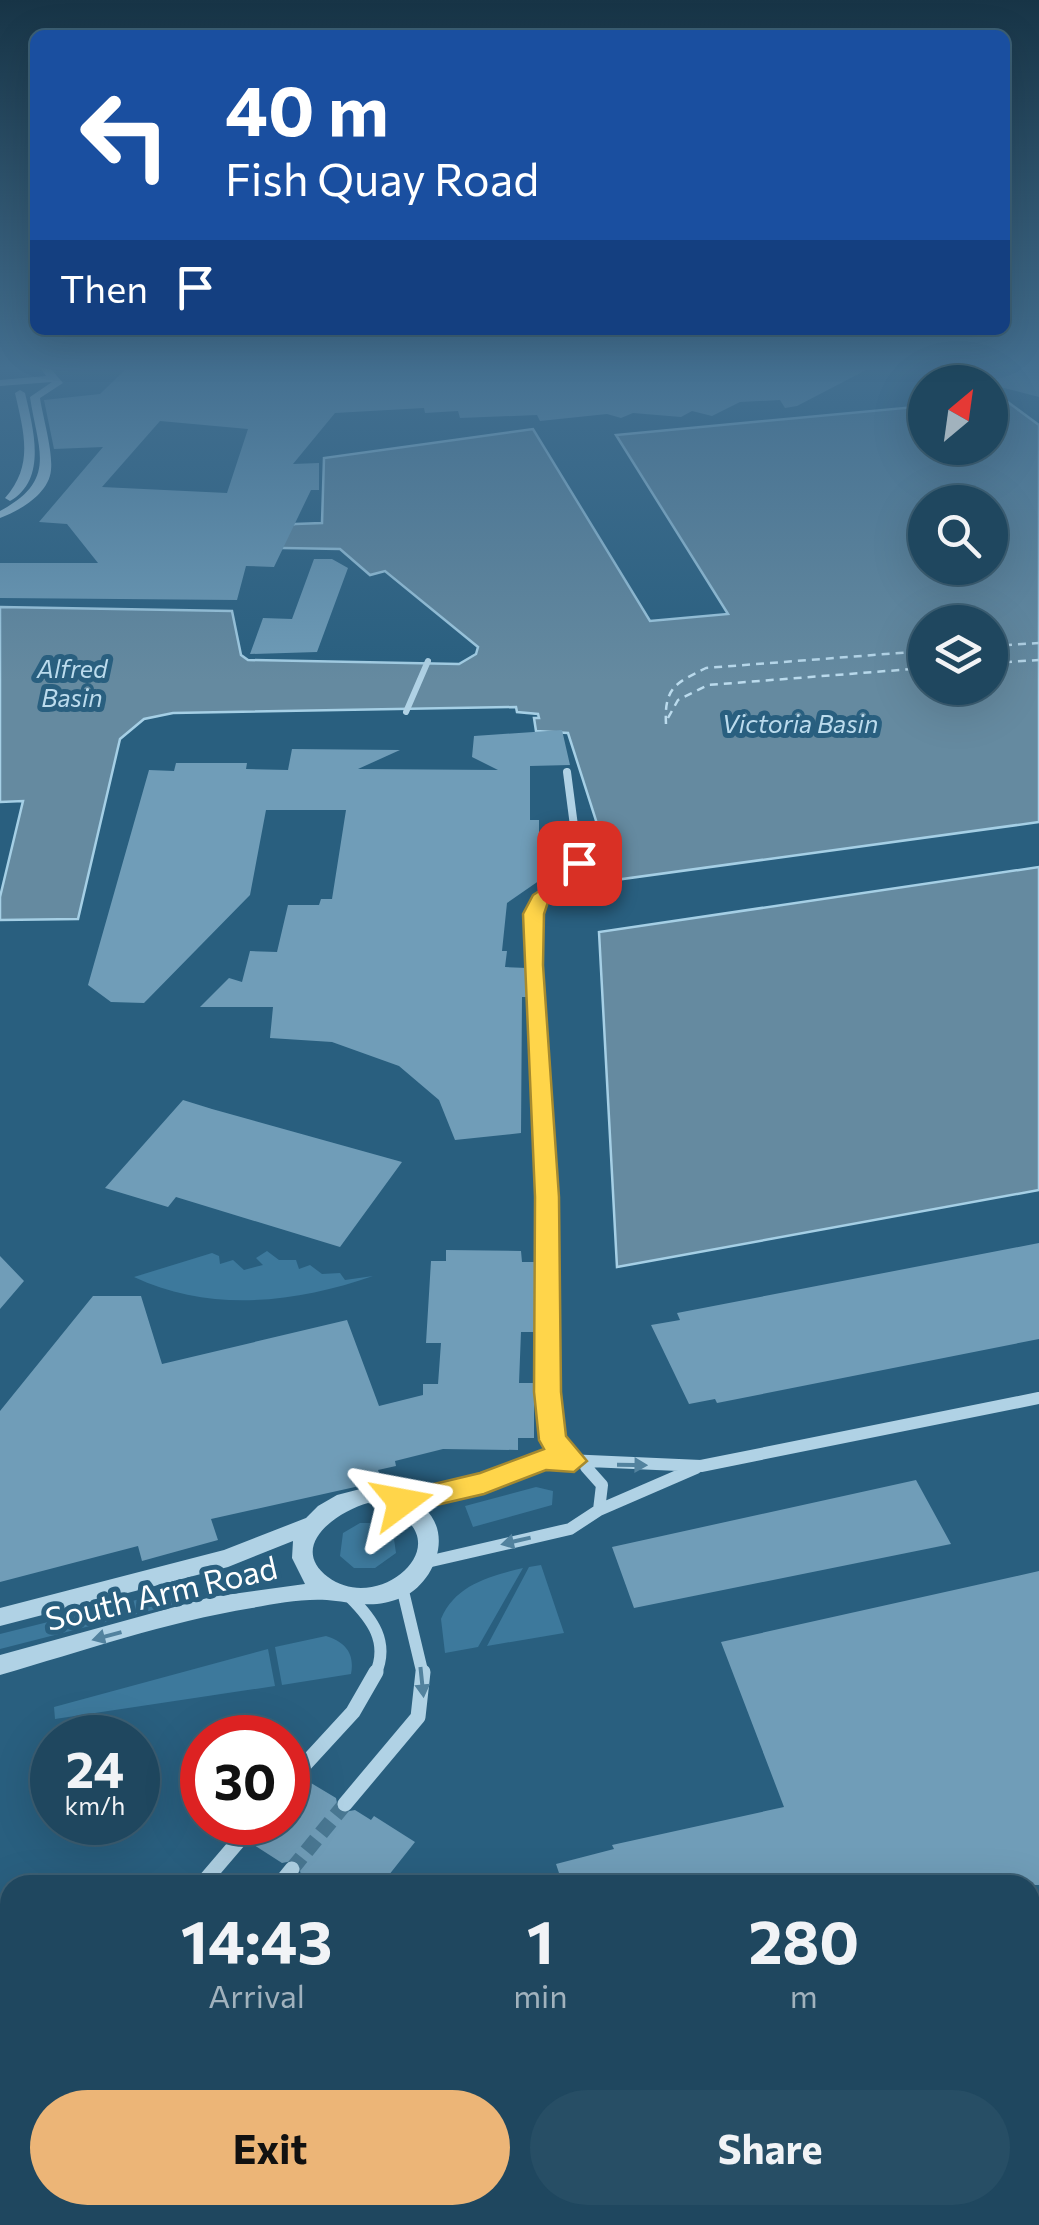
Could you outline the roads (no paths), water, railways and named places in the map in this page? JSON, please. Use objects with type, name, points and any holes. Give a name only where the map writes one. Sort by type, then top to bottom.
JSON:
[{"type":"street","points":[[0,504],[29,477],[29,473]]},
{"type":"street","points":[[0,515],[23,504],[45,473]]},
{"type":"street","points":[[406,712],[428,660]]},
{"type":"street","points":[[567,772],[580,872],[540,899],[534,914],[532,965],[547,1197],[547,1392],[552,1440],[577,1462],[594,1470],[603,1485],[598,1510]]},
{"type":"street","points":[[426,1562],[428,1528],[402,1502],[386,1496],[350,1497],[334,1504],[309,1526],[303,1542],[304,1560],[321,1584],[344,1594],[366,1597],[402,1586],[426,1562],[570,1528],[598,1510],[702,1466],[1039,1398]]},
{"type":"street","points":[[402,1502],[484,1483],[544,1459],[702,1466]]},
{"type":"street","name":"South Arm Road","points":[[0,1617],[228,1558],[309,1526]]},
{"type":"street","points":[[345,1804],[418,1717],[424,1704],[423,1675],[402,1586]]},
{"type":"street","name":"South Arm Road","points":[[0,1665],[242,1601],[306,1591],[344,1594]]},
{"type":"street","points":[[310,1758],[374,1684],[382,1666],[374,1620],[344,1594]]},
{"type":"street","points":[[210,1875],[235,1845]]},
{"type":"street","points":[[288,1875],[292,1870]]},
{"type":"water","name":"Victoria Basin","points":[[324,473],[560,473],[650,621],[728,614],[640,473],[1039,473],[1039,822],[615,880],[568,733],[536,731],[534,718],[539,718],[538,714],[517,712],[516,707],[173,713],[144,719],[120,739],[78,919],[0,920],[0,897],[23,801],[0,802],[0,607],[232,611],[241,655],[248,660],[459,664],[476,654],[478,647],[385,571],[370,575],[340,549],[224,547],[295,524],[322,523]]},
{"type":"water","points":[[1039,867],[1039,1190],[617,1267],[599,932]]},
{"type":"tunnel","points":[[292,1869],[345,1804]]},
{"type":"water label","name":"Alfred Basin","points":[[72,682]]}]
